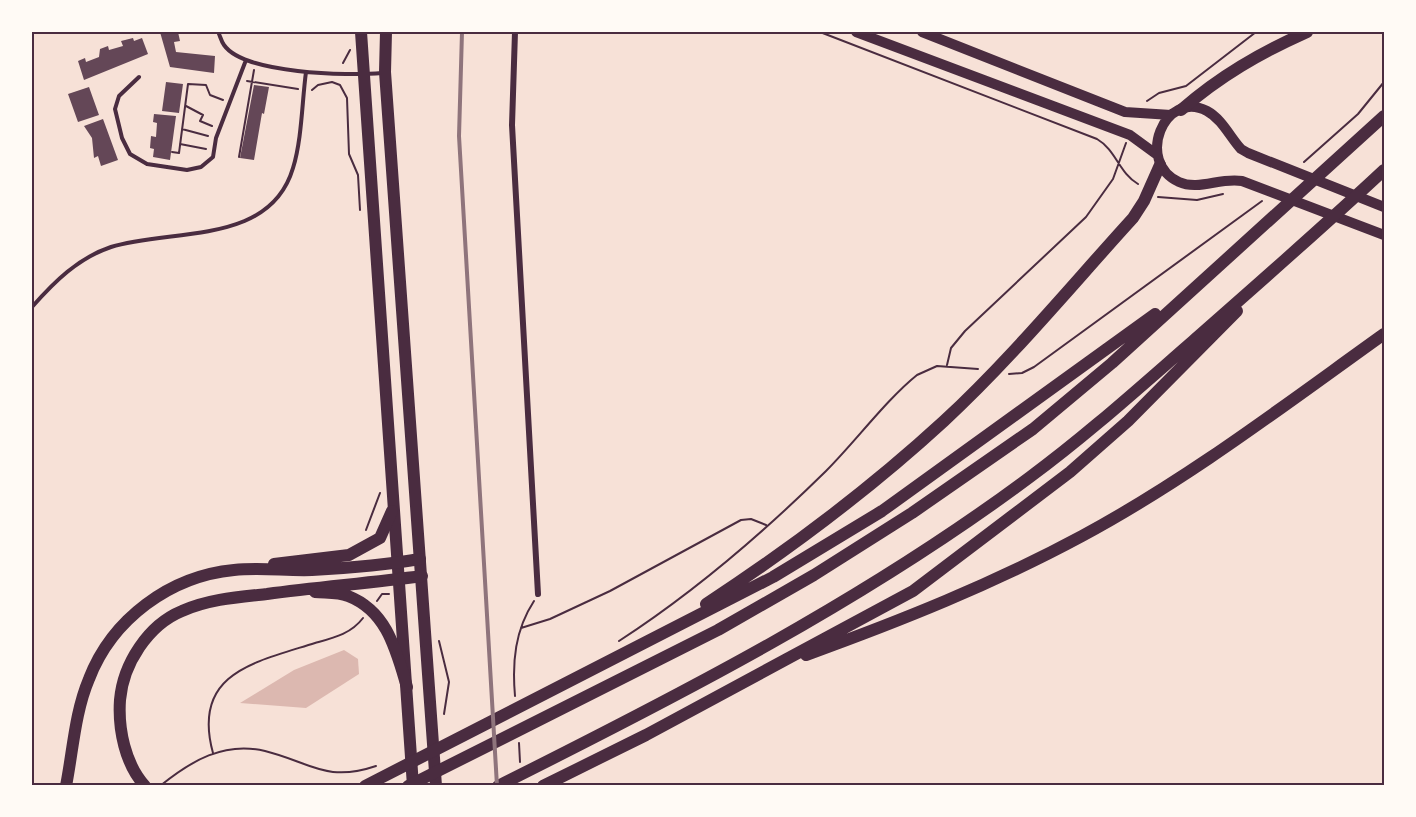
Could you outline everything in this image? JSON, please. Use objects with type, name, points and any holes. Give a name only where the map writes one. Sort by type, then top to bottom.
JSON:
[{"type":"highway","points":[[361,32],[392,511],[413,786]]},
{"type":"highway","points":[[386,32],[385,72],[436,786]]},
{"type":"highway","points":[[1176,112],[1222,76],[1262,52],[1307,32]]},
{"type":"highway","points":[[408,786],[718,630],[814,575],[912,513],[1033,429],[1112,363],[1384,116]]},
{"type":"highway","points":[[636,649],[762,567],[875,482],[946,419],[1023,339],[1132,218],[1144,201],[1158,160]]},
{"type":"highway","points":[[498,786],[794,632],[946,536],[1031,476],[1145,383],[1309,241],[1383,172]]},
{"type":"highway","points":[[543,786],[646,735],[914,591],[1070,472],[1136,413],[1285,260]]},
{"type":"highway","points":[[365,786],[773,577],[882,511],[1011,421],[1207,276]]},
{"type":"highway","points":[[767,670],[931,607],[997,579],[1083,536],[1243,435],[1384,334]]},
{"type":"highway","points":[[66,786],[88,681],[100,653],[118,627],[136,611],[173,588],[202,576],[296,560],[349,555],[380,538],[386,530],[392,511]]},
{"type":"highway","points":[[253,569],[311,570],[420,559]]},
{"type":"highway","points":[[142,782],[130,761],[118,720],[121,688],[139,647],[160,625],[182,611],[221,599],[422,576]]},
{"type":"highway","points":[[296,590],[347,595],[371,609],[382,621],[389,634],[407,687]]},
{"type":"main road","points":[[856,32],[1130,135],[1176,180],[1186,184],[1197,185],[1232,179],[1242,181],[1384,234]]},
{"type":"main road","points":[[922,32],[1125,111],[1143,115],[1176,112],[1190,107],[1208,111],[1241,149],[1384,207]]},
{"type":"main road","points":[[1158,160],[1158,133],[1176,112]]},
{"type":"street","points":[[515,32],[512,125],[538,594]]},
{"type":"lane","points":[[218,32],[224,46],[246,60],[306,72],[362,74],[385,72]]},
{"type":"lane","points":[[139,77],[119,96],[115,109],[122,138],[130,154],[147,164],[187,170],[201,167],[213,158],[216,138],[236,80],[246,60]]},
{"type":"lane","points":[[32,307],[52,284],[84,259],[112,247],[227,227],[254,217],[277,200],[293,168],[306,72]]},
{"type":"path","points":[[820,32],[1097,139],[1107,145],[1128,178],[1142,186]]},
{"type":"path","points":[[1143,115],[1145,103],[1150,97],[1186,86],[1256,32]]},
{"type":"path","points":[[343,63],[350,50],[350,41]]},
{"type":"path","points":[[239,157],[256,62]]},
{"type":"path","points":[[236,80],[294,89]]},
{"type":"path","points":[[312,91],[318,85],[332,82],[344,90],[347,98],[349,154],[358,175],[361,217]]},
{"type":"path","points":[[1303,163],[1358,114],[1384,82]]},
{"type":"path","points":[[172,152],[179,153],[188,84],[206,86],[210,95],[223,101],[224,97]]},
{"type":"path","points":[[185,106],[203,115],[200,121],[220,129]]},
{"type":"path","points":[[182,129],[216,138]]},
{"type":"path","points":[[946,365],[951,348],[965,331],[1086,217],[1107,189],[1130,135]]},
{"type":"path","points":[[180,144],[214,150]]},
{"type":"path","points":[[1005,373],[1018,374],[1029,370],[1245,216],[1268,196]]},
{"type":"path","points":[[612,646],[685,596],[767,526],[827,470],[913,378],[927,369],[946,365],[981,370]]},
{"type":"path","points":[[366,530],[381,490]]},
{"type":"path","points":[[521,628],[550,619],[610,591],[741,520],[750,519],[767,526]]},
{"type":"path","points":[[377,601],[382,594],[389,594]]},
{"type":"path","points":[[213,753],[209,710],[216,691],[224,681],[247,668],[344,634],[355,628],[367,614]]},
{"type":"path","points":[[437,631],[449,682],[444,715]]},
{"type":"path","points":[[159,786],[192,762],[213,753],[230,750],[260,750],[310,768],[336,773],[380,764]]},
{"type":"shaded area","points":[[344,650],[358,659],[359,674],[306,708],[240,703],[294,670]]},
{"type":"building","points":[[160,32],[178,32],[180,41],[174,42],[176,52],[215,56],[214,73],[170,67]]},
{"type":"building","points":[[133,38],[134,41],[142,38],[148,54],[84,80],[78,61],[85,58],[86,62],[99,57],[100,49],[108,46],[109,50],[123,46],[121,41]]},
{"type":"building","points":[[166,82],[183,84],[179,113],[162,111]]},
{"type":"building","points":[[254,85],[269,87],[254,160],[240,158]]},
{"type":"building","points":[[89,87],[99,115],[78,122],[68,94]]},
{"type":"building","points":[[154,114],[176,116],[170,160],[153,157],[154,149],[150,148],[151,136],[156,137],[157,123],[153,122]]},
{"type":"building","points":[[103,119],[118,160],[101,166],[98,156],[94,158],[92,138],[84,126]]},
{"type":"railway","points":[[462,32],[459,136],[497,786]]}]
